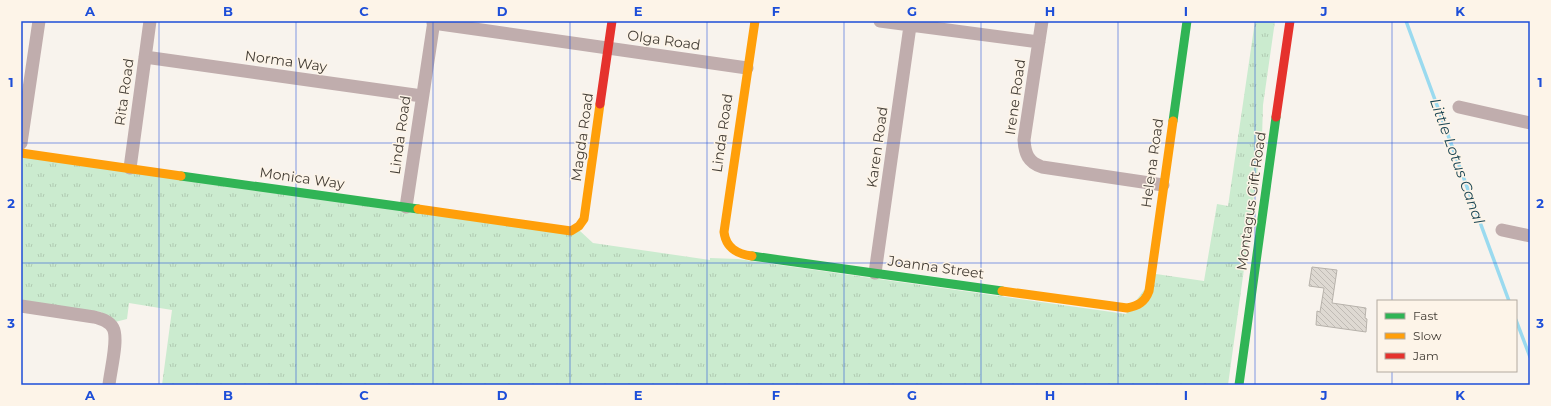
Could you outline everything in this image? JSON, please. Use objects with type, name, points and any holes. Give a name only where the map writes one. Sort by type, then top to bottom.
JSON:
[{"type":"street","points":[[21,143],[39,21]]},
{"type":"street","name":"Rita Road","points":[[130,168],[150,21]]},
{"type":"street","name":"Magda Road","points":[[577,228],[581,225],[584,219],[612,21]]},
{"type":"street","name":"Linda Road","points":[[730,248],[726,243],[724,232],[754,21]]},
{"type":"street","points":[[880,21],[1039,42]]},
{"type":"street","name":"Irene Road","points":[[1042,21],[1024,140],[1024,150],[1028,159],[1034,164],[1042,167],[1164,185]]},
{"type":"street","name":"Helena Road","points":[[1139,305],[1146,297],[1148,291],[1186,21]]},
{"type":"street","name":"Montagus Gift Road","points":[[1239,385],[1290,21]]},
{"type":"street","name":"Olga Road","points":[[434,22],[747,68]]},
{"type":"street","name":"Linda Road","points":[[406,207],[434,22]]},
{"type":"street","name":"Karen Road","points":[[875,273],[910,26]]},
{"type":"street","name":"Norma Way","points":[[145,57],[422,96]]},
{"type":"street","points":[[1459,107],[1530,122]]},
{"type":"street","name":"Monica Way","points":[[21,153],[571,231],[577,228]]},
{"type":"street","points":[[1502,230],[1530,236]]},
{"type":"street","name":"Joanna Street","points":[[730,248],[748,255],[875,273],[1127,308],[1139,305]]},
{"type":"street","points":[[21,306],[94,317],[104,320],[109,324],[114,330],[114,341],[108,385]]},
{"type":"green space","points":[[1255,21],[1275,21],[1263,105],[1262,138],[1228,385],[162,385],[172,310],[129,303],[127,319],[115,322],[101,312],[21,301],[21,157],[580,231],[593,243],[710,260],[710,258],[738,259],[1126,314],[1156,274],[1204,281],[1217,204],[1228,206]]},
{"type":"building","points":[[1312,267],[1337,270],[1332,303],[1366,308],[1366,332],[1316,325],[1317,311],[1320,312],[1324,288],[1309,286]]},
{"type":"waterway","name":"Little Lotus Canal","points":[[1406,21],[1509,300]]},
{"type":"waterway","name":"Little Lotus Canal","points":[[1517,323],[1530,357]]},
{"type":"traffic: fast","points":[[1173,121],[1187,21]]},
{"type":"traffic: fast","points":[[1239,385],[1276,117]]},
{"type":"traffic: fast","points":[[181,176],[418,209]]},
{"type":"traffic: fast","points":[[752,256],[1002,291]]},
{"type":"traffic: slow","points":[[752,256],[742,254],[733,249],[727,242],[724,232],[755,21]]},
{"type":"traffic: slow","points":[[418,209],[571,231],[579,226],[584,219],[600,104]]},
{"type":"traffic: slow","points":[[1002,291],[1127,308],[1138,305],[1143,301],[1149,291],[1173,121]]},
{"type":"traffic: slow","points":[[21,153],[181,176]]},
{"type":"traffic: jam","points":[[600,104],[612,21]]},
{"type":"traffic: jam","points":[[1276,117],[1290,21]]}]
